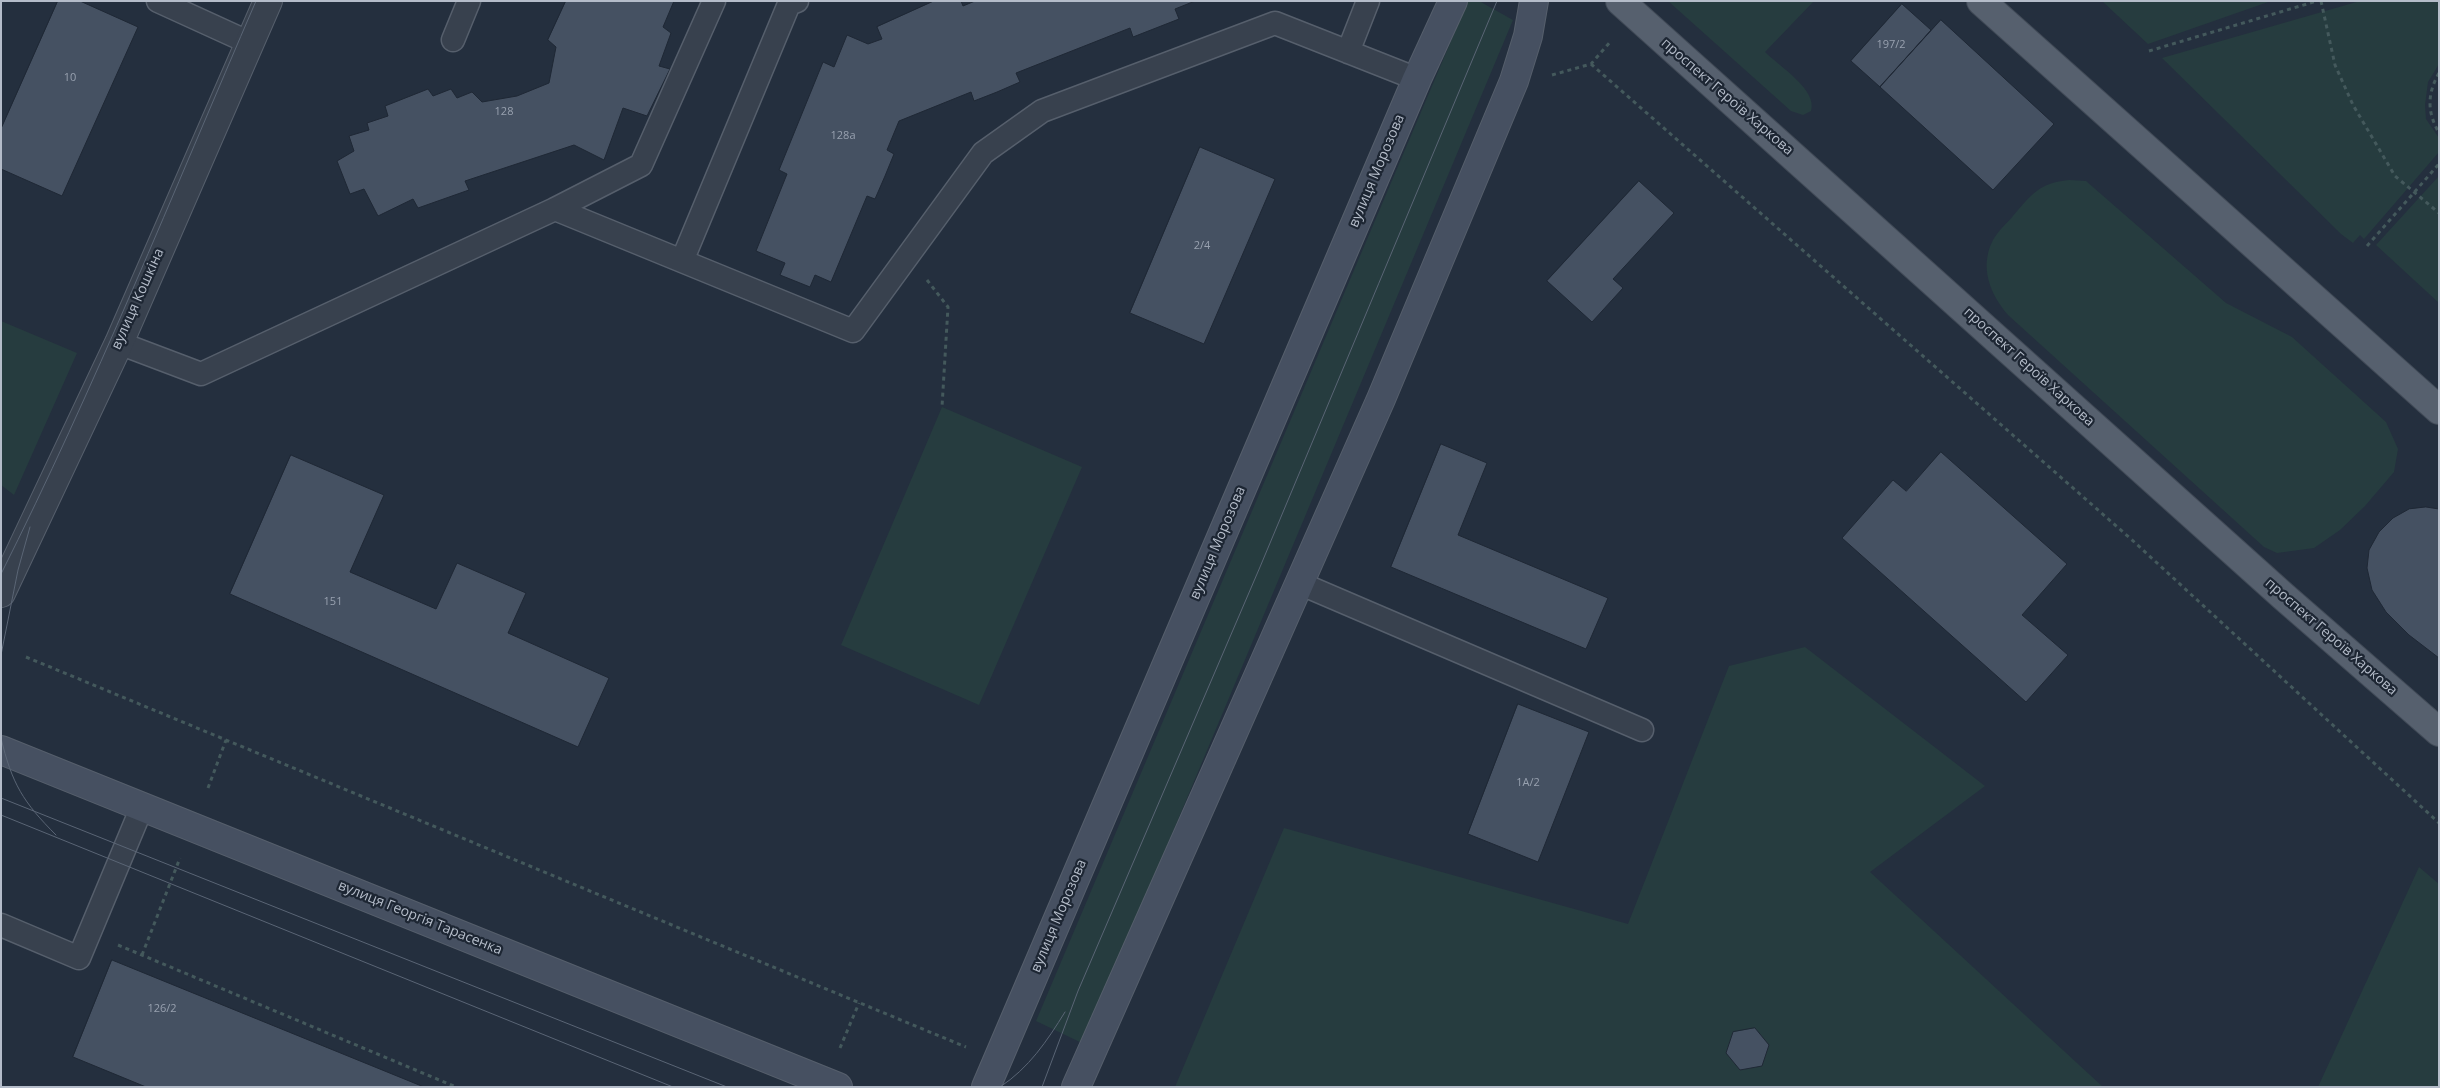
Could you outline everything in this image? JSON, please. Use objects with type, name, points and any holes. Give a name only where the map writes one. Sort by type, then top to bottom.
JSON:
[{"type":"main road","name":"вулиця Морозова","points":[[986,1087],[1417,79],[1454,1]]},
{"type":"main road","points":[[1076,1087],[1381,399],[1514,81],[1528,36],[1534,1]]},
{"type":"main road","name":"проспект Героїв Харкова","points":[[1620,1],[2283,596],[2439,732]]},
{"type":"main road","points":[[1981,1],[2439,410]]},
{"type":"main road","name":"вулиця Георгія Тарасенка","points":[[1,750],[838,1087]]},
{"type":"street","name":"вулиця Кошкіна","points":[[1,593],[120,343],[268,1]]},
{"type":"lane","points":[[158,1],[250,43]]},
{"type":"lane","points":[[453,40],[468,1]]},
{"type":"lane","points":[[120,343],[201,374],[554,209],[641,165],[714,1]]},
{"type":"lane","points":[[682,261],[789,4],[797,1]]},
{"type":"lane","points":[[1348,52],[1368,1]]},
{"type":"lane","points":[[554,209],[853,331],[983,153],[1042,111],[1275,23],[1417,79]]},
{"type":"lane","points":[[1299,583],[1642,730]]},
{"type":"lane","points":[[1,925],[79,958],[142,807]]},
{"type":"path","points":[[2149,52],[2319,1],[2335,65],[2353,105],[2395,176],[2439,213]]},
{"type":"path","points":[[1611,41],[1591,64],[2124,533],[2439,822]]},
{"type":"path","points":[[2439,73],[2433,84],[2430,104],[2430,117],[2439,133]]},
{"type":"path","points":[[2367,246],[2439,164]]},
{"type":"path","points":[[907,257],[948,307],[942,407]]},
{"type":"path","points":[[26,657],[967,1048]]},
{"type":"path","points":[[208,788],[226,740]]},
{"type":"path","points":[[142,955],[182,854]]},
{"type":"path","points":[[90,932],[456,1087]]},
{"type":"path","points":[[840,1048],[859,1003]]},
{"type":"green space","points":[[1468,1],[1479,1],[1513,20],[1084,1044],[1036,1021]]},
{"type":"green space","points":[[1668,1],[1814,1],[1765,52],[1788,71],[1803,87],[1812,103],[1811,111],[1803,115],[1791,111]]},
{"type":"green space","points":[[2102,1],[2271,1],[2148,44]]},
{"type":"green space","points":[[2360,1],[2439,1],[2439,64],[2428,82],[2425,105],[2426,119],[2439,138],[2439,152],[2364,239],[2360,235],[2353,243],[2341,234],[2162,58]]},
{"type":"green space","points":[[2439,176],[2439,303],[2376,245]]},
{"type":"green space","points":[[2069,180],[2086,181],[2226,303],[2292,337],[2386,422],[2398,449],[2394,472],[2365,506],[2340,530],[2314,548],[2277,553],[2264,547],[2008,315],[1996,298],[1988,280],[1987,260],[1993,240],[2037,191],[2050,184]]},
{"type":"green space","points":[[1,321],[77,353],[14,495],[1,485]]},
{"type":"green space","points":[[942,407],[1082,467],[979,705],[841,645]]},
{"type":"green space","points":[[1805,647],[1985,786],[1870,872],[2103,1087],[1175,1087],[1284,828],[1628,924],[1729,666]]},
{"type":"green space","points":[[2419,867],[2439,884],[2439,1087],[2318,1087]]},
{"type":"building","points":[[58,1],[80,1],[138,27],[62,196],[1,169],[1,129]]},
{"type":"building","points":[[566,1],[674,1],[663,27],[671,33],[659,66],[670,69],[647,116],[623,108],[604,160],[574,145],[465,181],[469,190],[418,208],[413,199],[378,216],[364,189],[350,194],[337,161],[354,151],[349,136],[369,130],[367,123],[388,116],[385,106],[428,89],[433,96],[451,89],[457,98],[472,92],[482,102],[517,96],[549,83],[556,47],[548,40]]},
{"type":"building","points":[[934,1],[961,1],[963,6],[975,1],[1195,1],[1175,9],[1179,19],[1133,37],[1130,28],[1016,73],[1020,82],[997,92],[974,101],[971,92],[899,121],[887,150],[894,154],[885,176],[875,199],[867,196],[831,282],[815,275],[810,287],[780,275],[785,263],[756,251],[787,174],[779,170],[823,62],[834,67],[847,35],[868,44],[882,39],[877,27]]},
{"type":"building","points":[[1902,4],[1931,30],[1880,87],[1851,61]]},
{"type":"building","points":[[1941,20],[2054,124],[1993,190],[1880,87]]},
{"type":"building","points":[[1200,147],[1275,179],[1204,344],[1130,313]]},
{"type":"building","points":[[1639,181],[1674,213],[1613,279],[1623,288],[1592,322],[1547,281]]},
{"type":"building","points":[[1441,444],[1487,463],[1458,535],[1608,598],[1586,649],[1391,567]]},
{"type":"building","points":[[1941,452],[2067,564],[2022,615],[2068,655],[2026,702],[1842,538],[1893,480],[1906,491]]},
{"type":"building","points":[[291,455],[384,495],[350,572],[436,609],[457,563],[526,593],[508,633],[609,678],[578,747],[230,594]]},
{"type":"building","points":[[2426,507],[2439,509],[2439,658],[2409,635],[2386,612],[2372,590],[2367,568],[2369,550],[2379,532],[2393,518],[2409,509]]},
{"type":"building","points":[[1518,704],[1589,732],[1538,862],[1468,834]]},
{"type":"building","points":[[112,960],[424,1087],[146,1087],[73,1057]]},
{"type":"building","points":[[1755,1028],[1769,1045],[1762,1066],[1740,1070],[1726,1053],[1733,1032]]},
{"type":"tram line","points":[[1,574],[69,433],[256,1]]},
{"type":"tram line","points":[[1042,1087],[1078,991],[1260,567],[1497,1]]},
{"type":"tram line","points":[[1,655],[18,570],[30,527]]},
{"type":"tram line","points":[[1,738],[10,768],[20,791],[35,812],[56,835]]},
{"type":"tram line","points":[[1,798],[727,1087]]},
{"type":"tram line","points":[[1,815],[673,1087]]},
{"type":"tram line","points":[[1000,1087],[1029,1063],[1065,1012]]}]
